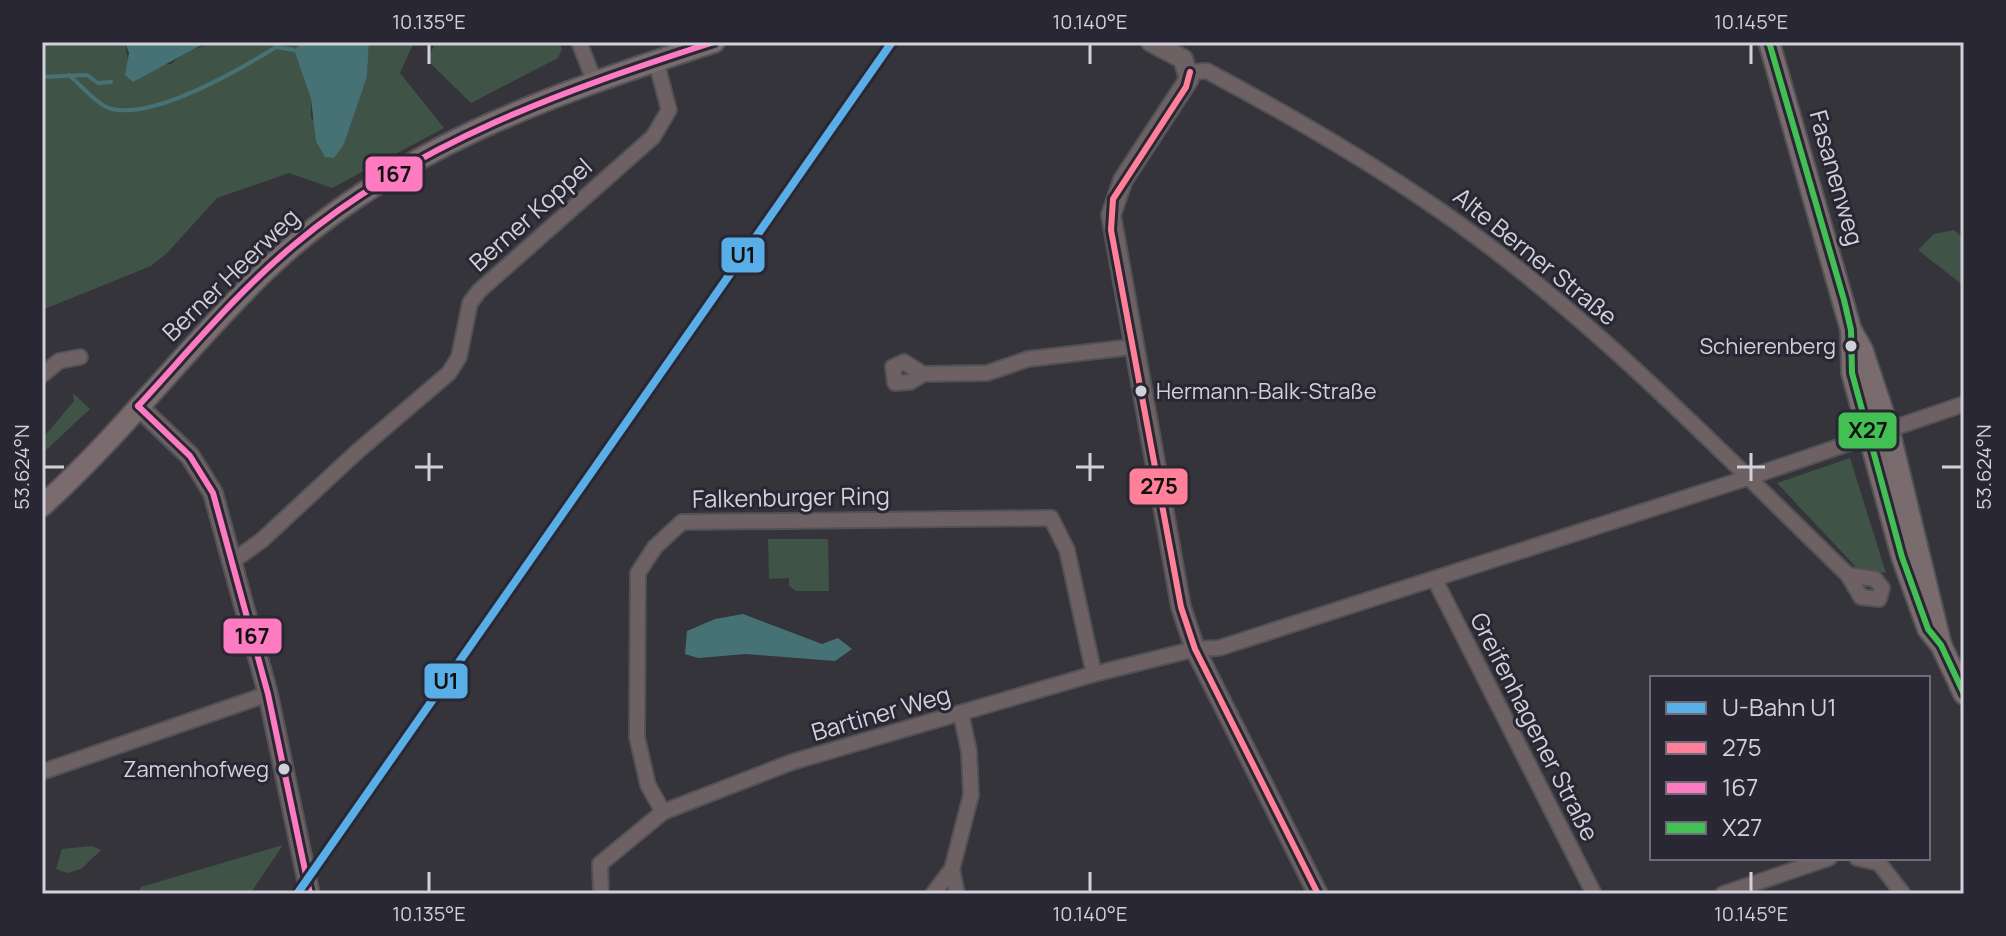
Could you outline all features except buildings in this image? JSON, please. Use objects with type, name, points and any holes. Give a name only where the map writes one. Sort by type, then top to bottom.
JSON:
[{"type":"main road","name":"Berner Heerweg","points":[[42,506],[264,272],[362,193],[447,143],[501,116],[594,80],[714,42]]},
{"type":"main road","name":"Fasanenweg","points":[[1769,42],[1851,330],[1862,349],[1889,430],[1917,574]]},
{"type":"main road","name":"Fasanenweg","points":[[1851,330],[1850,362],[1868,437],[1917,574]]},
{"type":"main road","points":[[1917,574],[1941,645],[1964,694]]},
{"type":"street","points":[[579,42],[594,80]]},
{"type":"street","name":"Alte Berner Straße","points":[[1151,42],[1183,59],[1190,72],[1207,71],[1301,121],[1427,202],[1579,320],[1697,426],[1848,575]]},
{"type":"street","name":"Berner Koppel","points":[[233,561],[262,540],[359,450],[446,377],[459,357],[470,303],[479,291],[653,137],[669,110],[656,61]]},
{"type":"street","points":[[1190,72],[1186,87],[1113,199],[1111,230],[1181,607],[1195,649],[1318,894]]},
{"type":"street","points":[[923,374],[987,373],[1028,359],[1132,347]]},
{"type":"street","points":[[42,375],[59,361],[80,357]]},
{"type":"street","points":[[1195,649],[1219,648],[1435,580],[1964,404]]},
{"type":"street","points":[[138,406],[180,445],[208,481],[268,694],[310,894]]},
{"type":"street","name":"Falkenburger Ring","points":[[663,812],[648,785],[637,737],[638,573],[655,547],[682,522],[1051,518],[1067,550],[1094,674]]},
{"type":"street","name":"Greifenhagener Straße","points":[[1435,580],[1594,894]]},
{"type":"street","name":"Bartiner Weg","points":[[601,894],[600,864],[663,812],[792,762],[1094,674],[1195,649]]},
{"type":"street","points":[[42,772],[268,694]]},
{"type":"street","points":[[933,894],[952,869],[971,795],[969,751],[961,714]]},
{"type":"street","points":[[1723,894],[1823,860]]},
{"type":"street","points":[[1866,860],[1879,863],[1903,894]]},
{"type":"street","points":[[952,869],[957,894]]},
{"type":"green space","points":[[42,42],[125,42],[129,65],[171,64],[200,47],[216,43],[302,42],[294,50],[311,99],[311,118],[344,144],[367,77],[369,42],[414,42],[400,73],[444,128],[332,188],[289,173],[217,198],[167,253],[151,266],[42,310]]},
{"type":"green space","points":[[436,42],[559,42],[562,49],[558,58],[471,103],[427,60]]},
{"type":"green space","points":[[1954,230],[1964,239],[1964,286],[1918,250],[1934,234]]},
{"type":"green space","points":[[73,393],[90,409],[45,451],[42,439],[74,401]]},
{"type":"green space","points":[[1850,458],[1886,573],[1856,567],[1777,483]]},
{"type":"green space","points":[[768,539],[828,539],[829,591],[796,591],[789,586],[789,578],[769,579]]},
{"type":"green space","points":[[283,845],[250,894],[137,894],[141,887]]},
{"type":"green space","points":[[92,846],[101,850],[81,869],[67,873],[56,869],[62,849]]},
{"type":"water","points":[[125,42],[207,42],[133,82],[125,75],[129,53]]},
{"type":"water","points":[[302,42],[369,42],[367,77],[344,144],[334,158],[325,157],[316,141],[311,99],[294,50]]},
{"type":"water","points":[[743,614],[822,644],[838,638],[852,649],[835,661],[746,654],[698,658],[685,654],[687,631],[715,619]]},
{"type":"waterway","points":[[69,75],[107,107],[130,110],[173,100],[241,68],[276,47],[294,50]]},
{"type":"waterway","points":[[42,77],[87,75],[98,83],[111,82]]},
{"type":"metro line","name":"U1","points":[[297,894],[892,42]]},
{"type":"transit line","name":"167","points":[[138,406],[214,322],[274,262],[342,208],[391,176],[441,148],[548,100],[714,42]]},
{"type":"transit line","name":"X27","points":[[1769,42],[1844,300],[1851,330],[1852,373],[1902,557],[1928,629],[1941,645],[1964,694]]},
{"type":"transit line","name":"275","points":[[1190,72],[1186,87],[1113,199],[1111,230],[1181,607],[1195,649],[1318,894]]},
{"type":"transit line","name":"167","points":[[138,406],[190,456],[213,493],[268,694],[310,894]]},
{"type":"place","name":"Schierenberg","points":[[1851,346]]},
{"type":"place","name":"Hermann-Balk-Straße","points":[[1141,391]]},
{"type":"place","name":"Zamenhofweg","points":[[284,769]]}]
